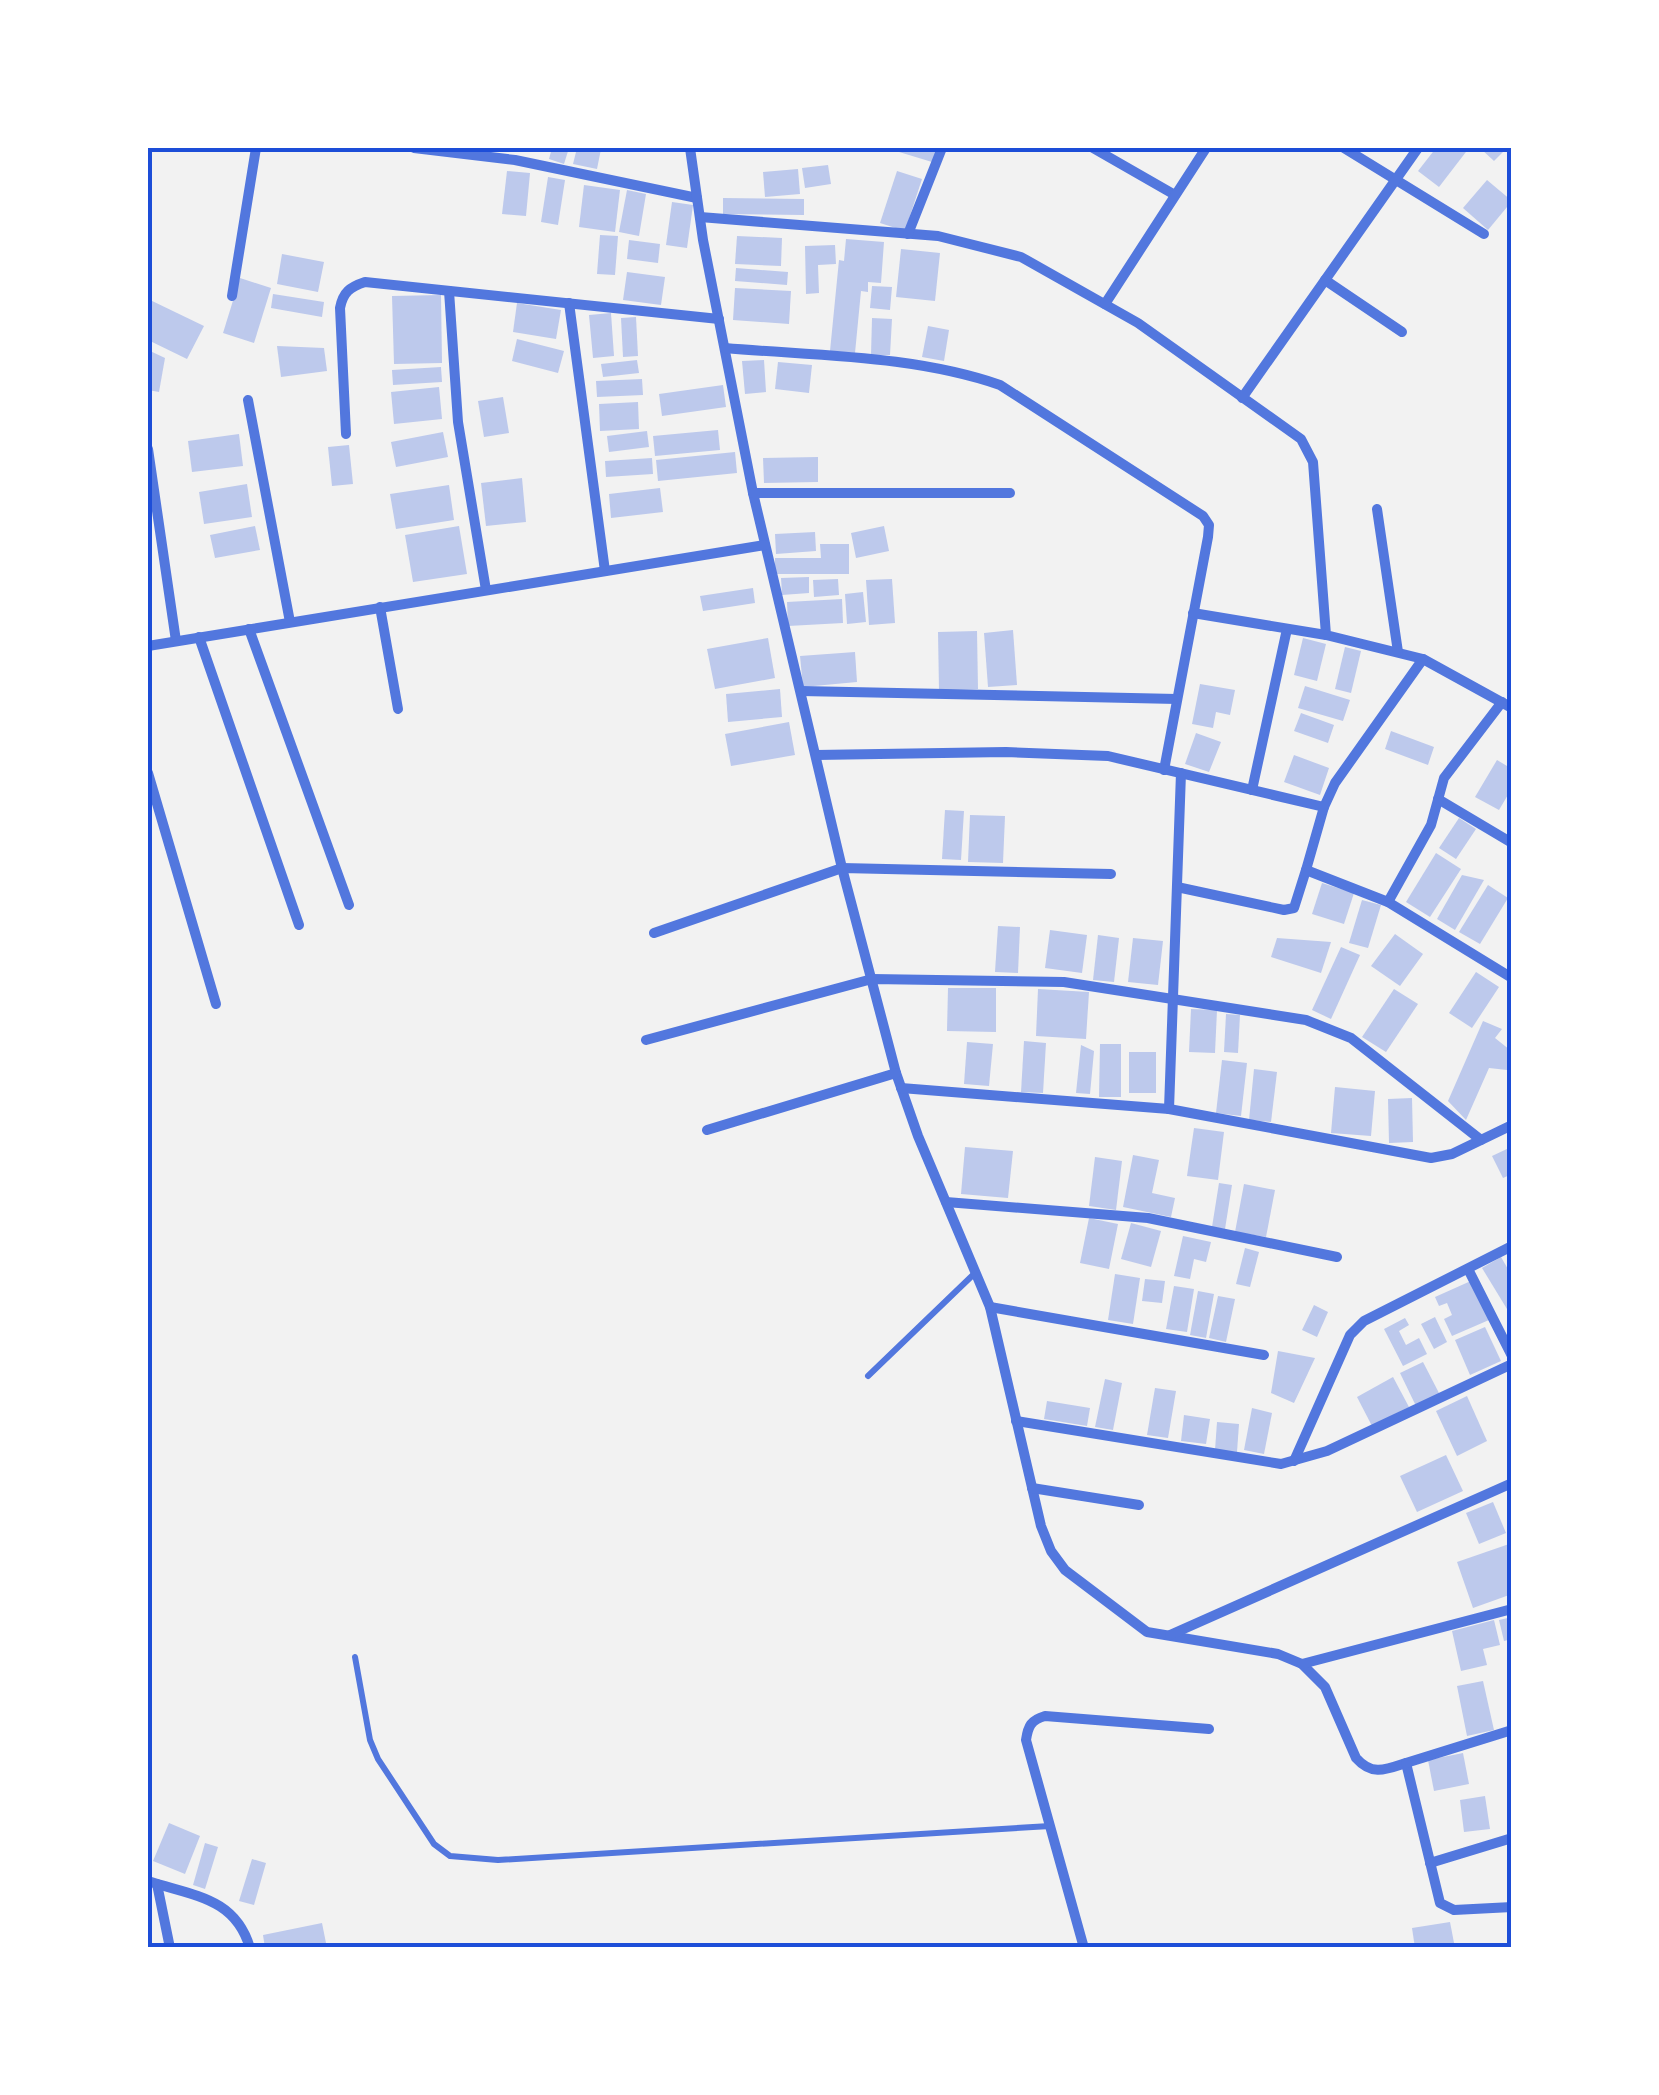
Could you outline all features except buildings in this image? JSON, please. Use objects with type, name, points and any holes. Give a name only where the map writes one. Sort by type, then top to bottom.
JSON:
[{"type":"street","points":[[232,296],[256,148]]},
{"type":"street","points":[[414,148],[515,160],[697,198]]},
{"type":"street","points":[[690,148],[753,493],[842,868],[896,1072],[990,1307],[1032,1488],[1051,1551],[1065,1570],[1147,1632],[1278,1654],[1302,1664],[1325,1687],[1356,1758],[1364,1767],[1378,1772],[1512,1730]]},
{"type":"street","points":[[908,234],[942,148]]},
{"type":"street","points":[[1093,148],[1175,195]]},
{"type":"street","points":[[1105,304],[1206,148]]},
{"type":"street","points":[[1344,148],[1484,234]]},
{"type":"street","points":[[1242,398],[1418,148]]},
{"type":"street","points":[[700,217],[938,236],[1021,257],[1138,324],[1308,447],[1326,635]]},
{"type":"street","points":[[1325,280],[1402,332]]},
{"type":"street","points":[[346,434],[340,308],[350,287],[365,282],[719,319]]},
{"type":"street","points":[[448,290],[458,422],[486,590]]},
{"type":"street","points":[[569,303],[605,571]]},
{"type":"street","points":[[725,348],[916,365],[968,374],[1000,385],[1203,516],[1209,525],[1164,770]]},
{"type":"street","points":[[248,400],[290,622]]},
{"type":"street","points":[[148,449],[176,641]]},
{"type":"street","points":[[753,493],[1010,493]]},
{"type":"street","points":[[1378,509],[1398,652]]},
{"type":"street","points":[[148,646],[766,545]]},
{"type":"street","points":[[380,608],[398,709]]},
{"type":"street","points":[[1194,613],[1326,635],[1423,659],[1507,705],[1450,768],[1431,824],[1388,902]]},
{"type":"street","points":[[1252,790],[1287,628]]},
{"type":"street","points":[[249,629],[348,905]]},
{"type":"street","points":[[199,637],[299,924]]},
{"type":"street","points":[[1177,887],[1284,910],[1294,908],[1324,807],[1351,758],[1423,659]]},
{"type":"street","points":[[801,692],[1177,699]]},
{"type":"street","points":[[816,755],[1065,752],[1108,756],[1324,807]]},
{"type":"street","points":[[148,773],[216,1004]]},
{"type":"street","points":[[1169,1109],[1180,774]]},
{"type":"street","points":[[1438,800],[1512,843]]},
{"type":"street","points":[[654,933],[842,868],[1110,874]]},
{"type":"street","points":[[1306,870],[1388,902],[1512,978]]},
{"type":"street","points":[[646,1040],[872,979],[1064,982],[1306,1020],[1351,1038],[1481,1140]]},
{"type":"street","points":[[707,1130],[896,1072]]},
{"type":"street","points":[[902,1088],[1169,1109],[1432,1158],[1452,1154],[1512,1124]]},
{"type":"street","points":[[946,1202],[1148,1218],[1337,1257]]},
{"type":"street","points":[[1294,1462],[1350,1335],[1364,1321],[1512,1246]]},
{"type":"street","points":[[1468,1268],[1512,1356]]},
{"type":"street","points":[[990,1307],[1264,1355]]},
{"type":"street","points":[[1016,1421],[1253,1462],[1294,1462],[1326,1451],[1512,1364]]},
{"type":"street","points":[[1167,1636],[1512,1484]]},
{"type":"street","points":[[1032,1488],[1139,1505]]},
{"type":"street","points":[[1302,1664],[1512,1609]]},
{"type":"street","points":[[1084,1948],[1026,1740],[1028,1728],[1034,1719],[1046,1716],[1209,1729]]},
{"type":"street","points":[[1406,1763],[1440,1903],[1454,1910],[1512,1908]]},
{"type":"street","points":[[1430,1862],[1512,1838]]},
{"type":"street","points":[[152,1883],[170,1948]]},
{"type":"street","points":[[152,1883],[223,1906],[244,1928],[250,1948]]},
{"type":"lane","points":[[868,1376],[976,1273]]},
{"type":"lane","points":[[356,1657],[370,1740],[378,1759],[434,1844],[450,1856],[498,1860],[1050,1826]]}]
